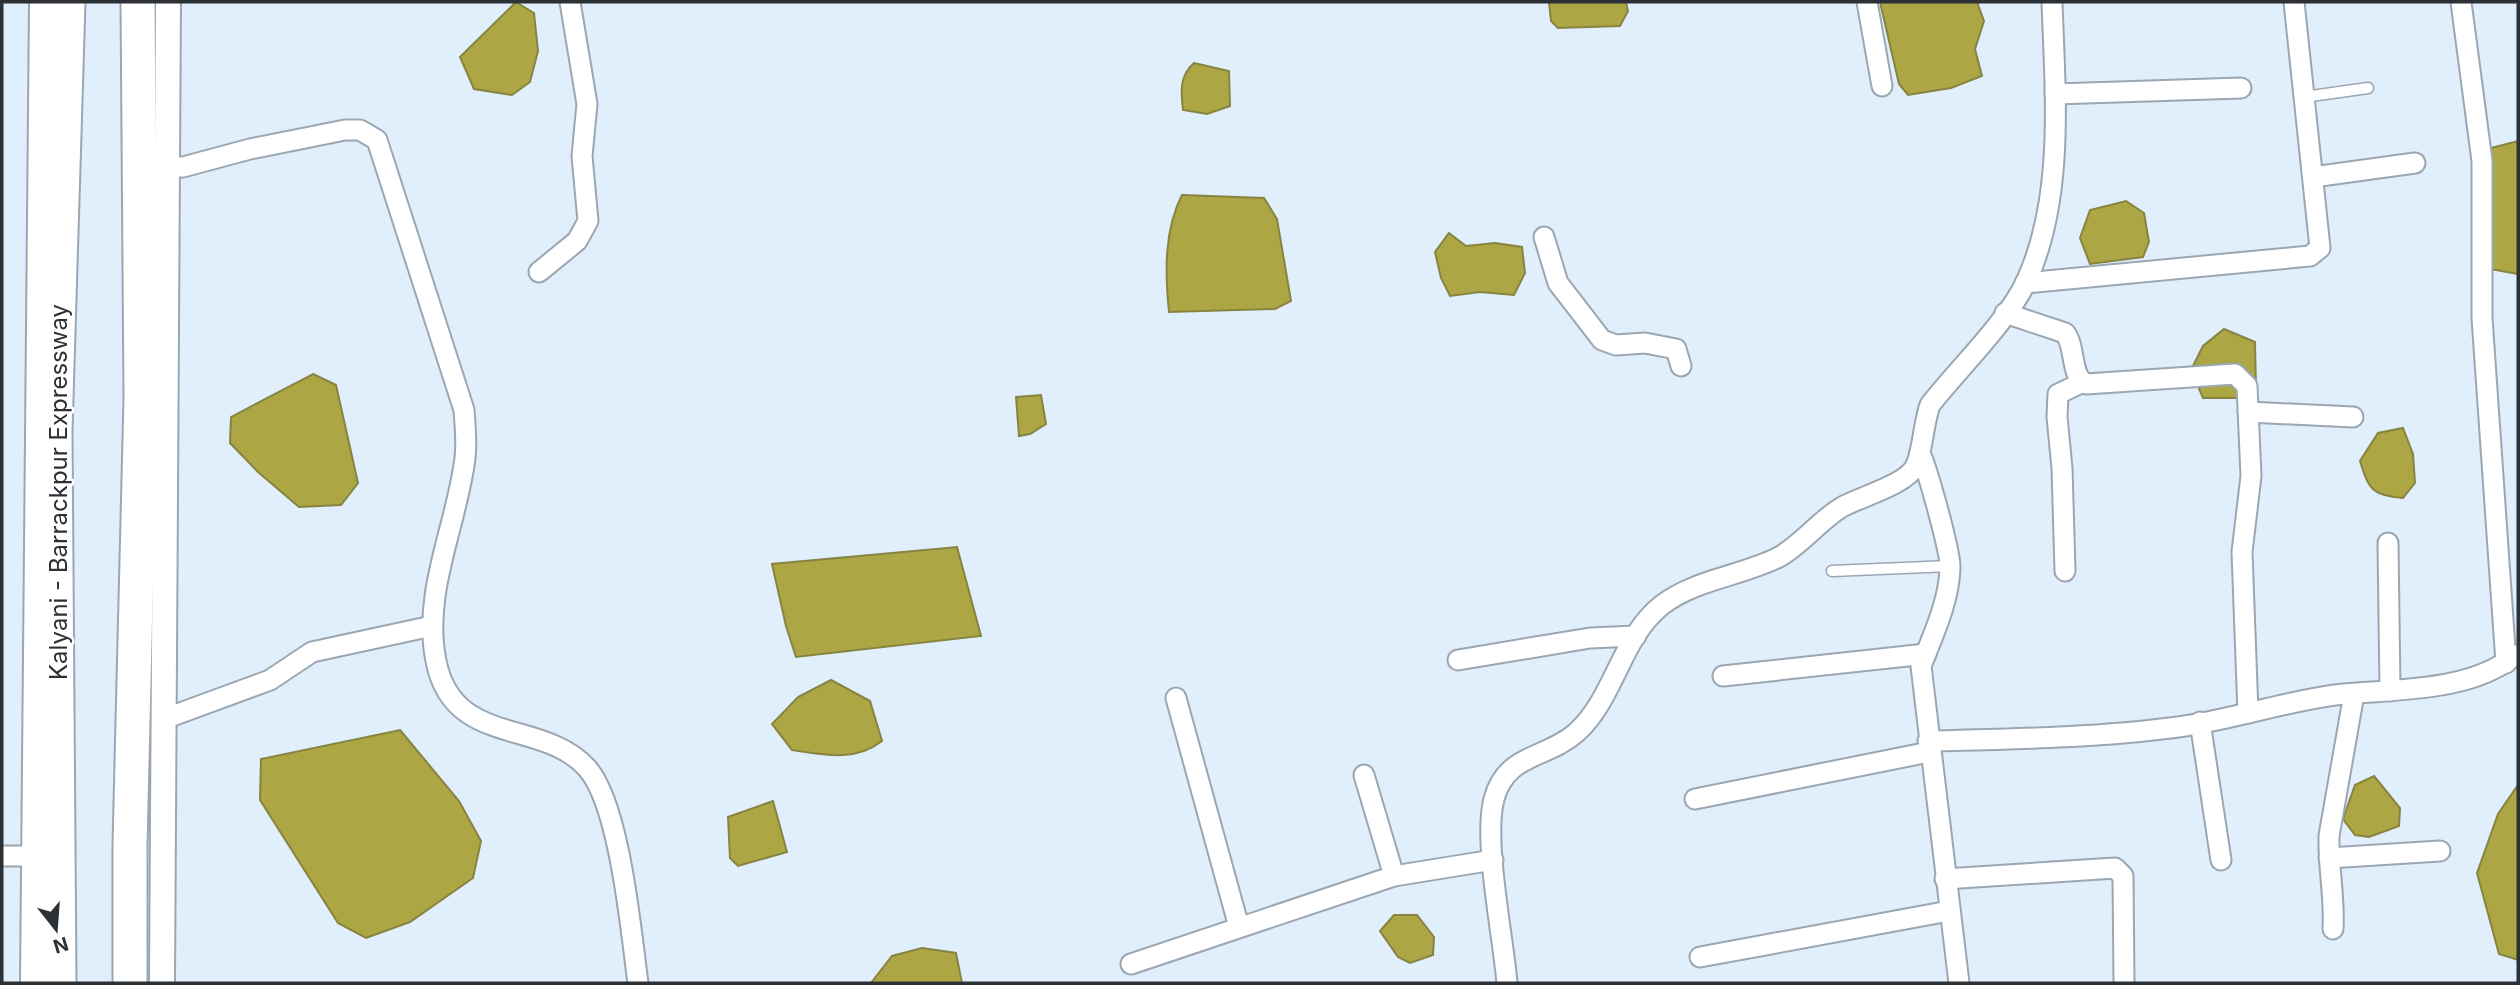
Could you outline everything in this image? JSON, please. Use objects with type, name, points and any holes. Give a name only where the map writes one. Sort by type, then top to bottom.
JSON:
[{"type":"highway","name":"Kalyani - Barrackpur Expressway","points":[[59,983],[55,431],[68,2]]},
{"type":"highway","points":[[130,983],[141,398],[138,2]]},
{"type":"street","points":[[33,983],[42,2]]},
{"type":"street","points":[[162,983],[168,2]]},
{"type":"street","points":[[539,272],[577,241],[588,220],[582,156],[587,104],[569,2]]},
{"type":"street","points":[[1867,2],[1882,86]]},
{"type":"street","points":[[1507,983],[1490,822],[1501,778],[1514,766],[1568,740],[1585,724],[1601,703],[1649,616],[1680,593],[1781,556],[1840,508],[1906,477],[1915,467],[1920,453],[1922,426],[1930,405],[2005,313],[2025,284],[2049,200],[2055,94],[2052,2]]},
{"type":"street","points":[[2025,284],[2310,256],[2320,248],[2294,2]]},
{"type":"street","points":[[1696,799],[1929,747],[2179,727],[2354,694],[2459,680],[2512,657],[2482,318],[2482,161],[2460,2]]},
{"type":"street","points":[[2055,94],[2241,88]]},
{"type":"street","points":[[166,167],[183,167],[250,149],[345,130],[360,130],[377,140],[384,154],[464,410],[466,456],[437,586],[432,626],[436,662],[448,696],[462,711],[497,729],[573,754],[589,770],[604,794],[625,882],[638,983]]},
{"type":"street","points":[[2314,177],[2415,163]]},
{"type":"street","points":[[1544,237],[1558,283],[1602,340],[1616,345],[1645,343],[1676,349],[1681,366]]},
{"type":"street","points":[[2005,313],[2066,333],[2070,338],[2081,383]]},
{"type":"street","points":[[2065,571],[2058,394],[2081,383],[2235,374],[2240,376],[2248,386],[2251,477],[2242,552],[2248,712]]},
{"type":"street","points":[[2248,412],[2353,417]]},
{"type":"street","points":[[1920,453],[1927,470],[1951,566],[1938,623],[1921,666],[1959,983]]},
{"type":"street","points":[[2388,543],[2390,691]]},
{"type":"street","points":[[164,719],[270,680],[312,652],[432,626]]},
{"type":"street","points":[[1458,660],[1599,637],[1636,636]]},
{"type":"street","points":[[1723,676],[1926,654]]},
{"type":"street","points":[[2333,929],[2335,893],[2329,858],[2329,836],[2354,694]]},
{"type":"street","points":[[1176,698],[1239,927]]},
{"type":"street","points":[[2200,722],[2221,860]]},
{"type":"street","points":[[1364,775],[1394,876]]},
{"type":"street","points":[[2329,858],[2440,851]]},
{"type":"street","points":[[2,856],[33,856]]},
{"type":"street","points":[[1131,964],[1394,876],[1493,860]]},
{"type":"street","points":[[1945,879],[2115,868],[2120,870],[2123,876],[2124,983]]},
{"type":"street","points":[[1700,957],[1949,911]]},
{"type":"lane","points":[[2304,97],[2368,88]]},
{"type":"lane","points":[[1832,571],[1951,566]]},
{"type":"shaded area","points":[[516,2],[534,13],[538,51],[530,82],[512,95],[474,89],[460,57]]},
{"type":"shaded area","points":[[1549,2],[1626,2],[1628,11],[1620,26],[1558,28],[1551,21]]},
{"type":"shaded area","points":[[1880,2],[1977,2],[1984,21],[1975,49],[1982,76],[1951,88],[1908,95],[1899,84]]},
{"type":"shaded area","points":[[1194,63],[1229,71],[1230,106],[1207,114],[1183,110],[1183,79]]},
{"type":"shaded area","points":[[2518,141],[2518,274],[2490,269],[2487,149]]},
{"type":"shaded area","points":[[1182,195],[1264,198],[1277,219],[1291,301],[1275,309],[1169,312],[1167,252],[1172,223]]},
{"type":"shaded area","points":[[2126,201],[2144,213],[2149,242],[2143,257],[2090,264],[2080,238],[2090,210]]},
{"type":"shaded area","points":[[1449,233],[1466,246],[1495,243],[1522,247],[1525,273],[1514,295],[1480,292],[1450,296],[1441,278],[1435,252]]},
{"type":"shaded area","points":[[2224,329],[2255,342],[2256,390],[2242,398],[2203,398],[2191,370],[2203,346]]},
{"type":"shaded area","points":[[313,374],[336,385],[358,483],[341,505],[299,507],[258,472],[230,443],[231,417]]},
{"type":"shaded area","points":[[1041,395],[1046,424],[1030,434],[1019,436],[1016,397]]},
{"type":"shaded area","points":[[2403,428],[2413,454],[2415,483],[2403,498],[2384,495],[2373,489],[2366,479],[2360,461],[2378,433]]},
{"type":"shaded area","points":[[957,547],[981,636],[796,657],[772,564]]},
{"type":"shaded area","points":[[831,680],[870,701],[882,741],[872,748],[850,754],[828,755],[792,750],[772,724],[798,697]]},
{"type":"shaded area","points":[[400,730],[459,801],[481,841],[473,878],[410,922],[366,938],[338,923],[260,800],[261,759]]},
{"type":"shaded area","points":[[2374,776],[2400,808],[2399,826],[2369,837],[2355,835],[2343,819],[2355,785]]},
{"type":"shaded area","points":[[2518,785],[2518,960],[2499,954],[2477,873],[2498,814]]},
{"type":"shaded area","points":[[773,801],[787,852],[738,866],[730,858],[728,817]]},
{"type":"shaded area","points":[[1394,915],[1417,915],[1434,937],[1433,955],[1410,963],[1398,957],[1380,931]]},
{"type":"shaded area","points":[[922,948],[956,953],[962,983],[871,983],[892,956]]}]
